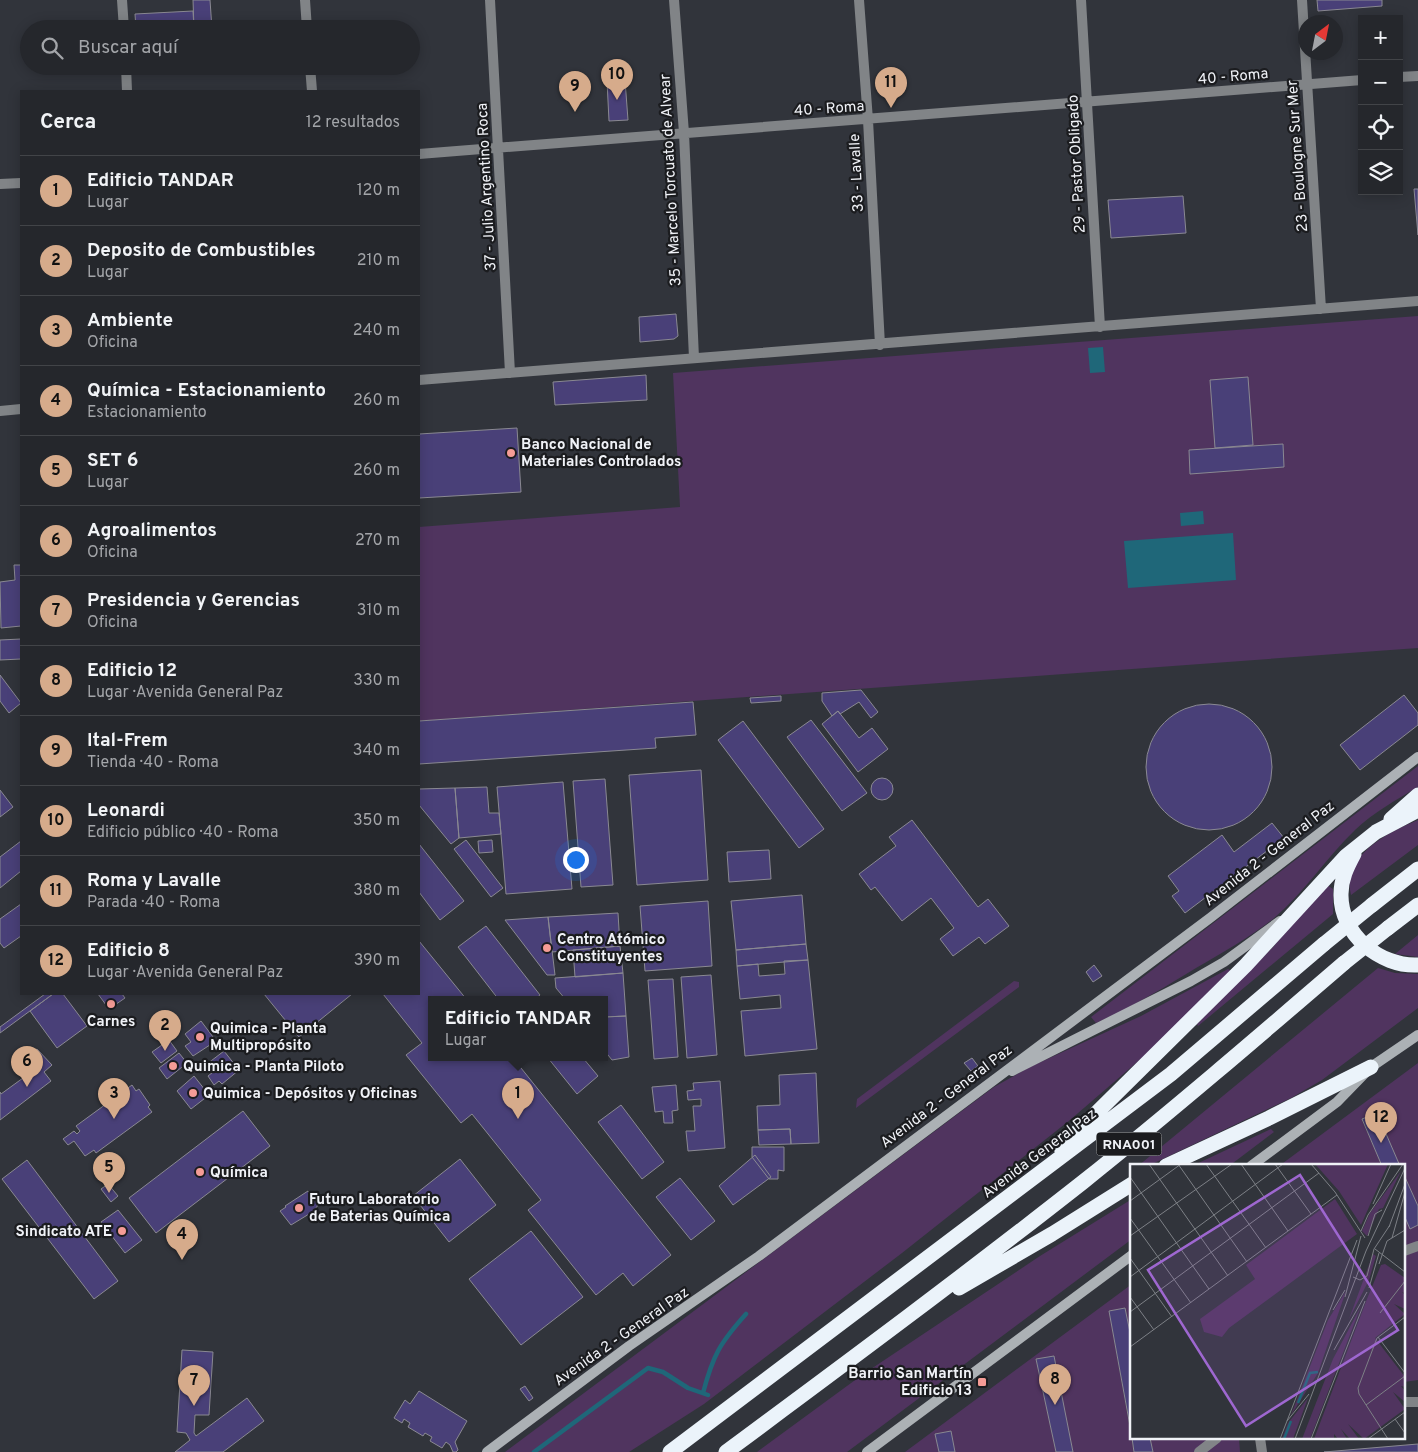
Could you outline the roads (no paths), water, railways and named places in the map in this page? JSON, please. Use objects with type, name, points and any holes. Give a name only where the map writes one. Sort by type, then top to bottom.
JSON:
[{"type":"highway","points":[[1014,1195],[1246,965],[1346,856],[1383,828],[1418,795]]},
{"type":"highway","points":[[1383,828],[1418,810]]},
{"type":"highway","points":[[1361,844],[1342,882],[1341,900],[1346,919],[1362,943],[1376,954],[1400,964],[1418,965]]},
{"type":"highway","name":"Avenida General Paz","points":[[671,1451],[1014,1195],[1171,1074],[1324,944],[1418,870]]},
{"type":"highway","name":"RNA001","points":[[726,1452],[908,1317],[1082,1182],[1199,1088],[1344,964],[1418,906]]},
{"type":"highway","points":[[1170,1164],[1269,1118],[1371,1067]]},
{"type":"highway","points":[[908,1317],[1052,1234],[1130,1185]]},
{"type":"street","points":[[122,0],[123,20]]},
{"type":"street","points":[[305,0],[307,20]]},
{"type":"street","name":"37 - Julio Argentino Roca","points":[[490,0],[510,373]]},
{"type":"street","name":"35 - Marcelo Torcuato de Alvear","points":[[674,0],[684,133],[694,358]]},
{"type":"street","name":"33 - Lavalle","points":[[859,0],[868,120],[880,345]]},
{"type":"street","name":"29 - Pastor Obligado","points":[[1081,0],[1100,327]]},
{"type":"street","name":"23 - Boulogne Sur Mer","points":[[1302,0],[1322,309]]},
{"type":"street","points":[[126,75],[127,90]]},
{"type":"street","points":[[311,75],[312,90]]},
{"type":"street","points":[[1403,78],[1418,76]]},
{"type":"street","name":"40 - Roma","points":[[420,154],[499,146],[868,120],[1358,80]]},
{"type":"street","points":[[0,184],[20,183]]},
{"type":"street","points":[[420,380],[1418,301]]},
{"type":"street","points":[[0,411],[20,409]]},
{"type":"street","name":"Avenida 2 - General Paz","points":[[487,1452],[629,1346],[719,1285],[1210,918],[1418,757]]},
{"type":"street","points":[[988,1083],[1191,981],[1224,962],[1293,912]]},
{"type":"street","points":[[1399,1047],[1418,1028]]},
{"type":"street","points":[[1254,1164],[1338,1102],[1371,1067],[1418,1035]]},
{"type":"street","points":[[1406,1250],[1418,1246]]},
{"type":"street","points":[[867,1452],[1130,1256]]},
{"type":"street","points":[[1199,1452],[1214,1440]]},
{"type":"water","points":[[1103,347],[1105,372],[1090,373],[1088,348]]},
{"type":"water","points":[[1203,511],[1204,524],[1181,526],[1180,513]]},
{"type":"water","points":[[1233,533],[1236,580],[1128,588],[1124,541]]},
{"type":"waterway","points":[[703,1393],[718,1350],[746,1314]]},
{"type":"waterway","points":[[534,1452],[648,1368],[663,1372],[688,1388],[708,1395]]},
{"type":"place","name":"Leonardi","points":[[617,100]]},
{"type":"place","name":"Roma y Lavalle","points":[[891,108]]},
{"type":"place","name":"Ital-Frem","points":[[575,112]]},
{"type":"place","name":"Banco Nacional de Materiales Controlados","points":[[511,453]]},
{"type":"place","name":"Centro Atómico Constituyentes","points":[[547,948]]},
{"type":"place","name":"Carnes","points":[[111,1004]]},
{"type":"place","name":"Quimica - Planta Multipropósito","points":[[200,1037]]},
{"type":"place","name":"Deposito de Combustibles","points":[[165,1051]]},
{"type":"place","name":"Quimica - Planta Piloto","points":[[173,1066]]},
{"type":"place","name":"Agroalimentos","points":[[27,1087]]},
{"type":"place","name":"Quimica - Depósitos y Oficinas","points":[[193,1093]]},
{"type":"place","name":"Ambiente","points":[[114,1119]]},
{"type":"place","name":"Edificio TANDAR","points":[[518,1119]]},
{"type":"place","name":"Edificio 8","points":[[1381,1143]]},
{"type":"place","name":"Química","points":[[200,1172]]},
{"type":"place","name":"SET 6","points":[[109,1193]]},
{"type":"place","name":"Futuro Laboratorio de Baterias Química","points":[[299,1208]]},
{"type":"place","name":"Sindicato ATE","points":[[122,1231]]},
{"type":"place","name":"Química - Estacionamiento","points":[[182,1260]]},
{"type":"place","name":"Barrio San Martín Edificio 13","points":[[982,1382]]},
{"type":"place","name":"Edificio 12","points":[[1055,1405]]},
{"type":"place","name":"Presidencia y Gerencias","points":[[194,1406]]}]
